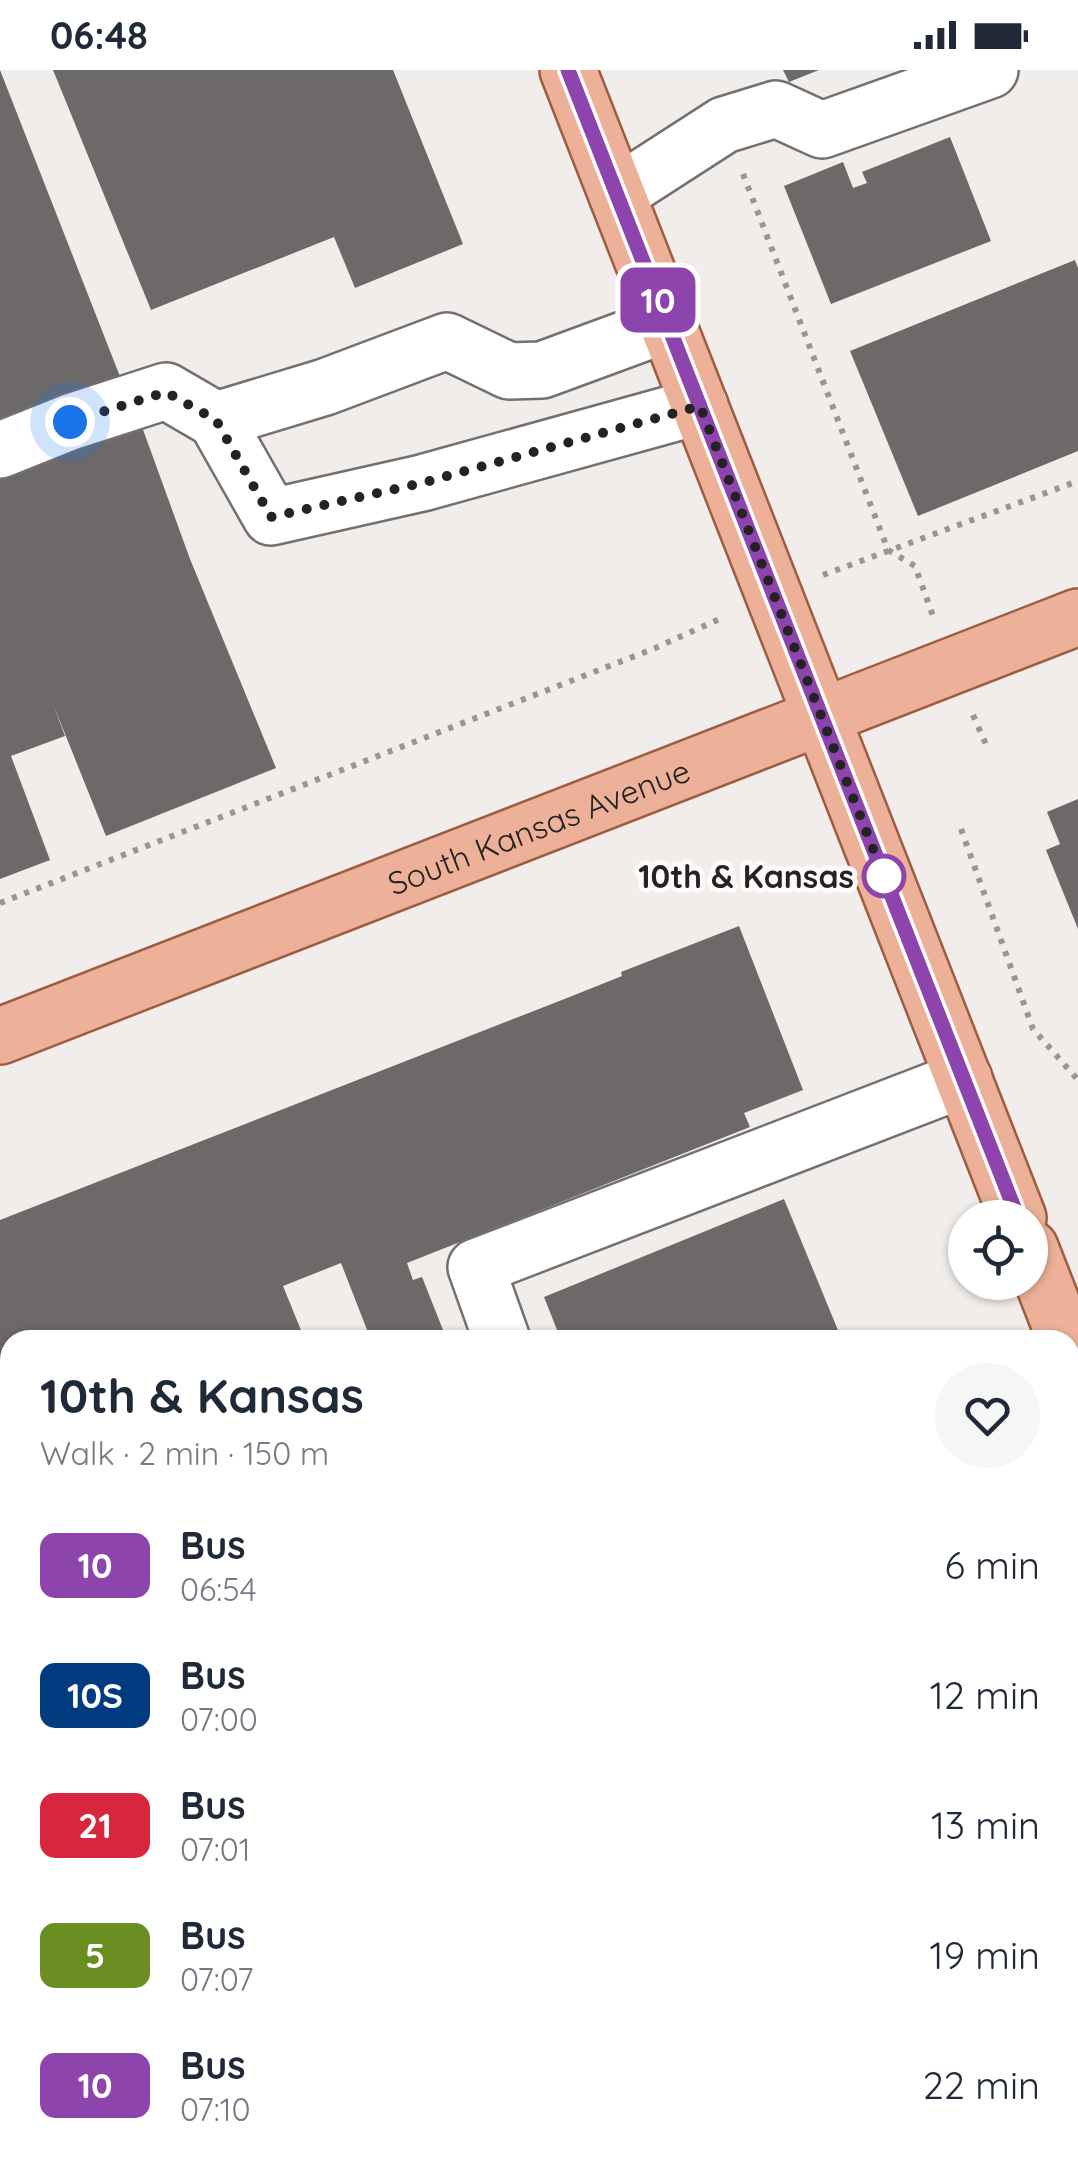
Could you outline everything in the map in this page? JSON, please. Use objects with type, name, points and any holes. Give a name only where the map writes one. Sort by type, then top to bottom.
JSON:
[{"type":"main road","points":[[568,70],[1011,1200]]},
{"type":"main road","name":"South Kansas Avenue","points":[[0,1036],[1078,617]]},
{"type":"main road","points":[[1048,1294],[1062,1330]]},
{"type":"lane","points":[[617,194],[724,124],[776,109],[822,130],[990,70]]},
{"type":"lane","points":[[216,420],[325,387],[447,341],[508,372],[542,370],[667,324]]},
{"type":"lane","points":[[0,450],[70,422],[166,392],[216,420],[271,517],[422,483],[700,406]]},
{"type":"lane","points":[[498,1330],[476,1267],[964,1079]]},
{"type":"path","points":[[724,124],[888,550],[915,566],[951,666],[988,748]]},
{"type":"path","points":[[0,903],[653,649],[774,594],[1078,482]]},
{"type":"path","points":[[961,828],[1033,1030],[1078,1080]]},
{"type":"building","points":[[0,70],[121,379],[0,426]]},
{"type":"building","points":[[53,70],[393,70],[463,244],[355,288],[334,237],[151,310]]},
{"type":"building","points":[[783,70],[819,70],[789,82]]},
{"type":"building","points":[[950,137],[991,241],[831,304],[784,186],[843,162],[853,188],[867,183],[862,172]]},
{"type":"building","points":[[1075,260],[1078,451],[918,516],[850,351]]},
{"type":"building","points":[[141,424],[190,559],[276,768],[106,836],[53,704],[65,736],[11,756],[50,860],[0,879],[0,480]]},
{"type":"building","points":[[1078,799],[1078,929],[1046,850],[1060,844],[1047,812]]},
{"type":"building","points":[[739,926],[803,1090],[744,1113],[750,1127],[407,1263],[413,1280],[422,1277],[443,1330],[367,1330],[341,1263],[283,1286],[301,1330],[0,1330],[0,1220],[567,998],[622,976],[621,972]]},
{"type":"building","points":[[784,1199],[838,1330],[557,1330],[544,1297]]},
{"type":"bus line","name":"10","points":[[568,70],[1011,1200]]},
{"type":"place","name":"10th & Kansas","points":[[884,876]]},
{"type":"route","points":[[70,422],[166,392],[216,420],[271,517],[422,483],[700,406],[888,887],[884,876]]}]
